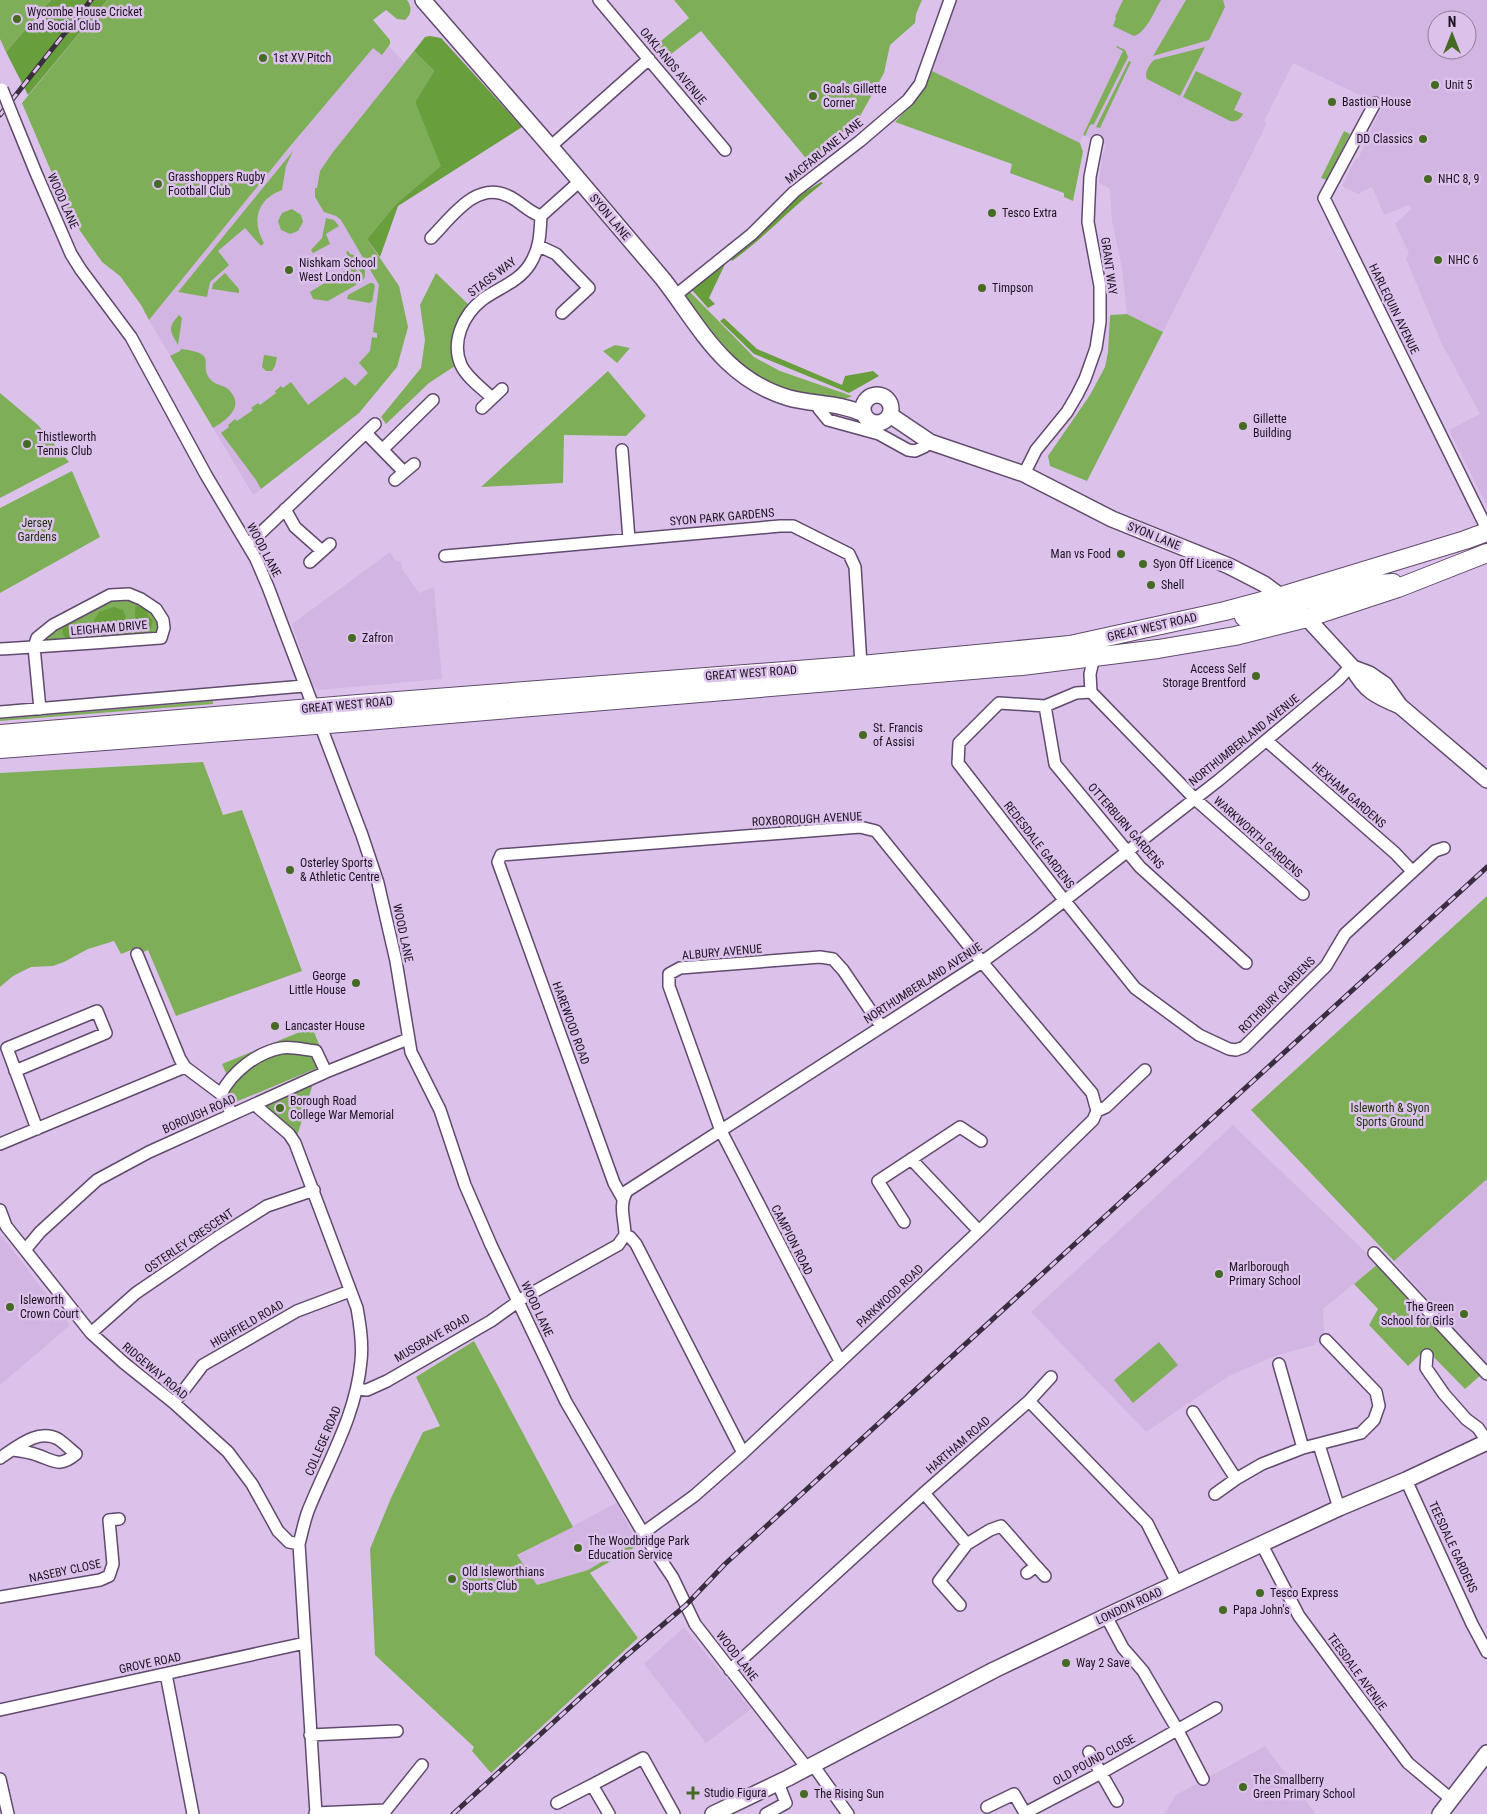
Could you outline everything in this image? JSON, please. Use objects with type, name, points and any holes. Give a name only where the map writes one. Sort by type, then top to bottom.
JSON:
[{"type":"highway","name":"GREAT WEST ROAD","points":[[0,734],[861,665],[1070,645],[1281,596],[1439,548],[1487,530]]},
{"type":"highway","name":"GREAT WEST ROAD","points":[[0,749],[1003,668],[1158,649],[1235,636],[1307,618],[1416,581],[1487,553]]},
{"type":"highway","points":[[1281,596],[1295,599],[1333,596],[1370,585],[1416,581]]},
{"type":"highway","points":[[1166,624],[1214,625],[1260,613],[1276,612],[1289,612],[1307,618]]},
{"type":"main road","name":"SYON LANE","points":[[423,0],[580,181],[676,296],[701,333],[738,372],[780,395],[790,398],[865,407]]},
{"type":"main road","points":[[874,395],[883,396],[890,402],[890,415],[879,423],[870,421],[865,407],[874,395]]},
{"type":"main road","name":"SYON LANE","points":[[890,415],[930,442],[1024,474],[1112,520],[1229,566],[1260,582],[1281,596],[1307,618],[1352,667],[1360,682],[1382,698],[1400,706],[1487,780]]},
{"type":"main road","name":"LONDON ROAD","points":[[713,1814],[778,1783],[994,1670],[1106,1616],[1340,1508],[1406,1480],[1487,1441]]},
{"type":"main road","points":[[1440,1814],[1487,1753]]},
{"type":"street","name":"OAKLANDS AVENUE","points":[[599,0],[725,150]]},
{"type":"street","name":"MACFARLANE LANE","points":[[676,296],[752,234],[794,192],[860,141],[908,100],[920,84],[950,0]]},
{"type":"street","points":[[550,147],[649,60]]},
{"type":"street","name":"WOOD LANE","points":[[1,87],[71,254],[131,337],[206,476],[248,545],[268,587],[362,835],[378,883],[396,961],[411,1052],[440,1110],[465,1185],[490,1244],[566,1402],[643,1533],[673,1578],[695,1624],[730,1670],[848,1814]]},
{"type":"street","name":"HARLEQUIN AVENUE","points":[[1375,103],[1324,198],[1487,530]]},
{"type":"street","name":"GRANT WAY","points":[[1024,474],[1036,450],[1067,412],[1077,395],[1096,348],[1100,322],[1100,286],[1088,222],[1090,177],[1100,143]]},
{"type":"street","points":[[431,238],[448,214],[482,193],[496,191],[510,196],[526,209],[541,216],[580,181]]},
{"type":"street","name":"STAGS WAY","points":[[492,398],[462,366],[457,344],[460,331],[468,315],[481,301],[518,278],[530,265],[539,246],[541,216]]},
{"type":"street","points":[[539,246],[556,254],[589,288],[562,313]]},
{"type":"street","points":[[482,408],[502,389]]},
{"type":"street","points":[[383,449],[433,400]]},
{"type":"street","points":[[817,402],[819,409],[828,420],[879,434],[908,450],[915,451],[924,448],[930,442]]},
{"type":"street","points":[[248,545],[375,424]]},
{"type":"street","points":[[366,433],[404,472]]},
{"type":"street","points":[[622,450],[629,540]]},
{"type":"street","points":[[395,480],[414,464]]},
{"type":"street","points":[[285,509],[296,528],[326,548],[310,562]]},
{"type":"street","name":"SYON PARK GARDENS","points":[[444,556],[793,526],[849,554],[855,567],[861,665]]},
{"type":"street","name":"LEIGHAM DRIVE","points":[[0,649],[34,647],[161,638],[164,628],[163,620],[156,609],[141,599],[129,594],[110,595],[53,625],[37,638],[34,647]]},
{"type":"street","points":[[34,647],[40,709]]},
{"type":"street","points":[[1091,692],[1090,674],[1094,657]]},
{"type":"street","name":"NORTHUMBERLAND AVENUE","points":[[623,1199],[627,1191],[636,1185],[982,962],[1267,741],[1352,667]]},
{"type":"street","points":[[0,712],[304,686]]},
{"type":"street","name":"REDESDALE GARDENS","points":[[1091,692],[1076,693],[1045,706],[999,703],[959,743],[958,763],[1135,988],[1199,1035],[1229,1049]]},
{"type":"street","name":"WARKWORTH GARDENS","points":[[1091,692],[1194,799],[1302,894]]},
{"type":"street","name":"OTTERBURN GARDENS","points":[[1045,706],[1055,764],[1140,867],[1246,963]]},
{"type":"street","name":"HEXHAM GARDENS","points":[[1267,741],[1395,853],[1412,871]]},
{"type":"street","name":"ROXBOROUGH AVENUE","points":[[501,855],[860,827],[876,831],[982,962],[1092,1093],[1097,1111]]},
{"type":"street","name":"ROTHBURY GARDENS","points":[[1229,1049],[1236,1050],[1244,1047],[1326,966],[1345,934],[1435,851],[1444,848]]},
{"type":"street","name":"HAREWOOD ROAD","points":[[501,855],[498,862],[501,871],[614,1183],[623,1199]]},
{"type":"street","points":[[136,954],[180,1059],[185,1067],[221,1094],[232,1114]]},
{"type":"street","name":"ALBURY AVENUE","points":[[721,1131],[669,986],[669,974],[680,968],[820,957],[833,959],[843,970],[881,1026]]},
{"type":"street","points":[[16,1071],[106,1033],[98,1011],[6,1048],[37,1129]]},
{"type":"street","name":"BOROUGH ROAD","points":[[25,1250],[40,1232],[97,1180],[149,1152],[232,1114],[326,1072],[408,1039]]},
{"type":"street","points":[[221,1094],[227,1082],[252,1059],[282,1048],[316,1051],[326,1072]]},
{"type":"street","points":[[0,1144],[185,1067]]},
{"type":"street","name":"PARKWOOD ROAD","points":[[643,1533],[694,1496],[743,1452],[979,1231],[1093,1120],[1097,1111],[1106,1107],[1146,1070]]},
{"type":"street","name":"COLLEGE ROAD","points":[[255,1105],[289,1134],[295,1143],[357,1308],[361,1330],[362,1360],[349,1419],[307,1513],[299,1544],[316,1813]]},
{"type":"street","points":[[904,1222],[878,1180],[960,1127],[981,1141]]},
{"type":"street","name":"CAMPION ROAD","points":[[721,1131],[840,1361]]},
{"type":"street","points":[[911,1159],[979,1231]]},
{"type":"street","name":"OSTERLEY CRESCENT","points":[[91,1333],[136,1292],[218,1237],[267,1206],[314,1190]]},
{"type":"street","points":[[518,1302],[618,1246],[625,1235],[622,1209],[623,1199]]},
{"type":"street","name":"RIDGEWAY ROAD","points":[[0,1210],[6,1226],[91,1333],[124,1363],[174,1403],[228,1452],[252,1484],[278,1531],[289,1542],[299,1544]]},
{"type":"street","points":[[625,1235],[630,1237],[636,1244],[743,1452]]},
{"type":"street","points":[[1374,1253],[1487,1374]]},
{"type":"street","name":"HIGHFIELD ROAD","points":[[174,1403],[203,1365],[297,1311],[350,1291]]},
{"type":"street","name":"MUSGRAVE ROAD","points":[[357,1389],[367,1390],[387,1381],[518,1302]]},
{"type":"street","points":[[1215,1494],[1262,1464],[1303,1448],[1361,1433],[1374,1420],[1378,1406],[1376,1392],[1326,1340]]},
{"type":"street","points":[[1427,1355],[1426,1368],[1444,1394],[1466,1419],[1478,1428],[1487,1441]]},
{"type":"street","points":[[1279,1364],[1303,1448]]},
{"type":"street","name":"HARTHAM ROAD","points":[[730,1670],[1029,1400],[1051,1377]]},
{"type":"street","points":[[1029,1400],[1147,1523],[1178,1583]]},
{"type":"street","points":[[1193,1412],[1236,1479]]},
{"type":"street","points":[[0,1458],[27,1440],[44,1435],[57,1438],[81,1457],[60,1463],[36,1454],[14,1450]]},
{"type":"street","points":[[1318,1445],[1340,1508]]},
{"type":"street","name":"TEESDALE GARDENS","points":[[1406,1480],[1472,1624],[1487,1652]]},
{"type":"street","points":[[924,1494],[967,1544]]},
{"type":"street","name":"NASEBY CLOSE","points":[[0,1597],[100,1580],[110,1576],[113,1564],[112,1518]]},
{"type":"street","points":[[960,1605],[936,1577],[967,1544],[990,1530],[1001,1526],[1031,1570],[1045,1576]]},
{"type":"street","name":"TEESDALE AVENUE","points":[[1262,1545],[1299,1616],[1352,1688],[1408,1763],[1451,1799]]},
{"type":"street","points":[[1106,1616],[1118,1639],[1143,1671],[1177,1729],[1203,1779]]},
{"type":"street","name":"GROVE ROAD","points":[[0,1710],[305,1643]]},
{"type":"street","points":[[166,1674],[193,1814]]},
{"type":"street","name":"OLD POUND CLOSE","points":[[1026,1813],[1216,1708]]},
{"type":"street","points":[[310,1735],[397,1731]]},
{"type":"street","points":[[1089,1752],[1117,1801]]},
{"type":"street","points":[[557,1803],[642,1758],[674,1814]]},
{"type":"street","points":[[316,1813],[386,1810],[422,1765]]},
{"type":"street","points":[[0,1779],[8,1814]]},
{"type":"street","points":[[766,1814],[786,1803],[778,1783]]},
{"type":"street","points":[[592,1785],[609,1814]]},
{"type":"street","points":[[987,1807],[1014,1794],[1026,1813]]},
{"type":"shaded area","points":[[957,0],[1487,0],[1487,506],[1449,430],[1480,414],[1441,342],[1406,259],[1409,253],[1395,224],[1411,209],[1409,205],[1384,215],[1372,187],[1358,194],[1342,186],[1356,158],[1358,159],[1382,106],[1293,63],[1264,121],[1267,123],[1163,332],[1127,314],[1122,268],[1112,221],[1110,189],[1099,183],[1102,156],[1106,145],[1083,135],[1080,143],[932,71]]},
{"type":"shaded area","name":"Nishkam School West London","points":[[381,38],[404,62],[414,51],[434,71],[396,204],[367,239],[399,286],[408,327],[397,367],[359,413],[253,495],[149,320]]},
{"type":"shaded area","points":[[390,552],[395,560],[401,562],[402,569],[419,593],[434,587],[442,679],[319,690],[313,686],[292,624]]},
{"type":"shaded area","name":"Marlborough Primary School","points":[[1233,1125],[1378,1264],[1323,1309],[1324,1337],[1314,1345],[1275,1356],[1229,1376],[1146,1432],[1031,1312]]},
{"type":"shaded area","name":"The Green School for Girls","points":[[1487,1179],[1487,1366],[1394,1261]]},
{"type":"shaded area","points":[[0,1236],[2,1236],[70,1325],[0,1385]]},
{"type":"shaded area","name":"The Woodbridge Park Education Service","points":[[616,1503],[637,1541],[588,1570],[537,1585],[517,1556]]},
{"type":"shaded area","points":[[684,1627],[751,1709],[706,1743],[644,1664]]},
{"type":"shaded area","name":"The Smallberry Green Primary School","points":[[1265,1746],[1316,1814],[1164,1814],[1176,1795]]},
{"type":"green space","name":"Wycombe House Cricket and Social Club","points":[[0,0],[51,0],[6,52],[0,39]]},
{"type":"green space","points":[[51,0],[107,0],[28,95],[6,52]]},
{"type":"green space","name":"Grasshoppers Rugby Football Club","points":[[107,0],[407,0],[410,5],[410,13],[405,20],[397,19],[386,10],[373,20],[390,40],[390,44],[382,55],[373,48],[287,150],[149,320],[141,305],[120,276],[102,262],[71,218],[22,103]]},
{"type":"green space","name":"Goals Gillette Corner","points":[[674,0],[922,0],[916,14],[915,23],[890,45],[884,73],[859,118],[809,162],[701,31],[666,58],[656,45],[689,18]]},
{"type":"green space","points":[[1123,0],[1161,0],[1150,21],[1139,34],[1134,36],[1113,26]]},
{"type":"green space","points":[[1186,0],[1223,0],[1225,7],[1209,40],[1153,56]]},
{"type":"green space","points":[[425,37],[441,38],[522,127],[398,206],[380,257],[367,239],[396,204],[441,166],[415,102],[434,71],[414,51]]},
{"type":"green space","points":[[1117,46],[1125,50],[1128,57],[1094,124],[1090,125],[1085,136],[1083,135],[1123,51]]},
{"type":"green space","points":[[1205,47],[1180,96],[1147,79],[1146,74],[1154,60]]},
{"type":"green space","points":[[414,51],[434,71],[415,102],[442,166],[396,204],[367,239],[399,286],[408,327],[397,367],[359,413],[261,489],[221,433],[229,427],[228,425],[235,419],[237,421],[253,410],[251,408],[258,403],[260,405],[276,393],[275,391],[281,386],[283,388],[291,382],[308,405],[345,377],[355,386],[368,373],[359,363],[370,351],[372,337],[377,338],[377,333],[373,332],[379,285],[341,220],[324,212],[315,197],[315,188],[317,188],[320,171],[333,152]]},
{"type":"green space","points":[[1129,61],[1131,62],[1100,128],[1096,127]]},
{"type":"green space","points":[[932,71],[1080,143],[1083,152],[1073,201],[1064,197],[1064,193],[1010,173],[1012,164],[895,122],[913,103]]},
{"type":"green space","points":[[1196,71],[1242,93],[1234,110],[1243,114],[1239,119],[1230,121],[1183,97]]},
{"type":"green space","points":[[1344,131],[1350,134],[1327,180],[1321,178]]},
{"type":"green space","points":[[293,151],[286,166],[282,190],[267,199],[259,212],[257,219],[258,227],[264,243],[261,246],[245,228],[218,251],[229,265],[210,282],[207,297],[178,292]]},
{"type":"green space","points":[[821,182],[823,183],[732,261],[729,256],[763,231],[794,199]]},
{"type":"green space","points":[[292,209],[301,215],[303,222],[298,231],[290,234],[281,230],[278,221],[282,213]]},
{"type":"green space","points":[[326,218],[334,220],[339,226],[326,234],[330,244],[313,253],[311,250],[322,238]]},
{"type":"green space","points":[[348,251],[350,254],[357,256],[365,270],[365,277],[360,283],[361,274],[357,265],[352,264],[348,266],[344,259],[348,256],[346,252]]},
{"type":"green space","points":[[722,261],[725,264],[709,298],[715,304],[708,308],[692,290],[695,284]]},
{"type":"green space","points":[[354,265],[360,277],[356,285],[328,301],[313,299],[310,292]]},
{"type":"green space","points":[[225,273],[239,289],[239,293],[212,289],[213,284]]},
{"type":"green space","points":[[436,273],[469,305],[458,364],[429,383],[386,424],[381,417],[421,368],[425,340],[420,305]]},
{"type":"green space","points":[[373,283],[375,286],[372,302],[347,299],[348,295]]},
{"type":"green space","points":[[689,291],[754,357],[780,371],[852,396],[833,400],[807,397],[781,390],[758,380],[730,359],[717,346],[685,298],[685,294]]},
{"type":"green space","points":[[1127,314],[1163,332],[1087,481],[1050,466],[1048,456],[1090,395],[1105,367],[1108,352],[1110,315]]},
{"type":"green space","points":[[179,315],[182,318],[178,345],[171,327]]},
{"type":"green space","points":[[724,318],[757,349],[842,385],[845,376],[873,371],[879,376],[849,393],[754,354],[720,321]]},
{"type":"green space","points":[[615,345],[630,348],[617,363],[603,351]]},
{"type":"green space","points":[[181,349],[193,351],[205,357],[207,375],[215,383],[228,389],[233,395],[235,407],[229,417],[213,428],[170,356]]},
{"type":"green space","points":[[264,355],[277,357],[272,371],[266,371],[262,367]]},
{"type":"green space","points":[[608,371],[646,416],[626,436],[564,435],[563,483],[481,487]]},
{"type":"green space","name":"Thistleworth Tennis Club","points":[[0,393],[38,425],[69,462],[0,498]]},
{"type":"green space","name":"Jersey Gardens","points":[[72,471],[100,537],[0,593],[0,508]]},
{"type":"green space","points":[[121,599],[141,605],[154,613],[158,618],[160,629],[153,634],[44,643],[45,637],[50,633],[111,600]]},
{"type":"green space","points":[[136,606],[147,611],[148,616],[153,620],[151,629],[139,624],[137,621],[135,615]]},
{"type":"green space","points":[[114,607],[123,610],[126,617],[122,630],[96,630],[93,622],[99,612]]},
{"type":"green space","points":[[70,623],[78,628],[77,632],[69,640],[63,635],[62,630]]},
{"type":"green space","points":[[213,701],[213,704],[0,721],[0,719]]},
{"type":"green space","points":[[203,762],[223,815],[242,810],[302,971],[176,1016],[148,950],[141,953],[139,947],[121,954],[114,941],[88,949],[53,966],[31,967],[13,976],[0,987],[0,773]]},
{"type":"green space","name":"Isleworth & Syon Sports Ground","points":[[1487,896],[1487,1179],[1394,1261],[1251,1110]]},
{"type":"green space","points":[[312,1027],[327,1064],[231,1104],[227,1093],[231,1084],[222,1064]]},
{"type":"green space","points":[[315,1077],[295,1143],[255,1105]]},
{"type":"green space","points":[[1378,1264],[1482,1374],[1465,1389],[1426,1349],[1408,1366],[1369,1325],[1378,1309],[1354,1284]]},
{"type":"green space","name":"Old Isleworthians Sports Club","points":[[474,1341],[573,1527],[517,1555],[537,1585],[588,1570],[637,1541],[639,1545],[590,1573],[638,1638],[491,1773],[472,1751],[474,1747],[375,1655],[370,1549],[391,1498],[423,1432],[440,1426],[416,1377]]},
{"type":"green space","points":[[1159,1342],[1178,1365],[1133,1403],[1114,1380]]},
{"type":"railway","points":[[0,115],[91,0]]},
{"type":"railway","points":[[453,1814],[626,1656],[686,1605],[725,1564],[1487,867]]},
{"type":"place","name":"Wycombe House Cricket and Social Club","points":[[17,19]]},
{"type":"place","name":"1st XV Pitch","points":[[263,58]]},
{"type":"place","name":"Unit 5","points":[[1435,85]]},
{"type":"place","name":"Goals Gillette Corner","points":[[813,96]]},
{"type":"place","name":"Bastion House","points":[[1332,102]]},
{"type":"place","name":"DD Classics","points":[[1423,139]]},
{"type":"place","name":"NHC 8, 9","points":[[1428,179]]},
{"type":"place","name":"Grasshoppers Rugby Football Club","points":[[158,184]]},
{"type":"place","name":"Tesco Extra","points":[[992,213]]},
{"type":"place","name":"NHC 6","points":[[1438,260]]},
{"type":"place","name":"Nishkam School West London","points":[[289,270]]},
{"type":"place","name":"Timpson","points":[[982,288]]},
{"type":"place","name":"Gillette Building","points":[[1243,426]]},
{"type":"place","name":"Thistleworth Tennis Club","points":[[27,444]]},
{"type":"place","name":"Man vs Food","points":[[1121,554]]},
{"type":"place","name":"Syon Off Licence","points":[[1143,564]]},
{"type":"place","name":"Shell","points":[[1151,585]]},
{"type":"place","name":"Zafron","points":[[352,638]]},
{"type":"place","name":"Access Self Storage Brentford","points":[[1256,676]]},
{"type":"place","name":"St. Francis of Assisi","points":[[863,735]]},
{"type":"place","name":"Osterley Sports & Athletic Centre","points":[[290,870]]},
{"type":"place","name":"George Little House","points":[[356,983]]},
{"type":"place","name":"Lancaster House","points":[[275,1026]]},
{"type":"place","name":"Borough Road College War Memorial","points":[[280,1108]]},
{"type":"place","name":"Marlborough Primary School","points":[[1219,1274]]},
{"type":"place","name":"Isleworth Crown Court","points":[[10,1307]]},
{"type":"place","name":"The Green School for Girls","points":[[1464,1314]]},
{"type":"place","name":"The Woodbridge Park Education Service","points":[[578,1548]]},
{"type":"place","name":"Old Isleworthians Sports Club","points":[[452,1579]]},
{"type":"place","name":"Tesco Express","points":[[1260,1593]]},
{"type":"place","name":"Papa John's","points":[[1223,1610]]},
{"type":"place","name":"Way 2 Save","points":[[1066,1663]]},
{"type":"place","name":"The Smallberry Green Primary School","points":[[1243,1787]]},
{"type":"place","name":"Studio Figura","points":[[693,1793]]},
{"type":"place","name":"The Rising Sun","points":[[804,1794]]}]
